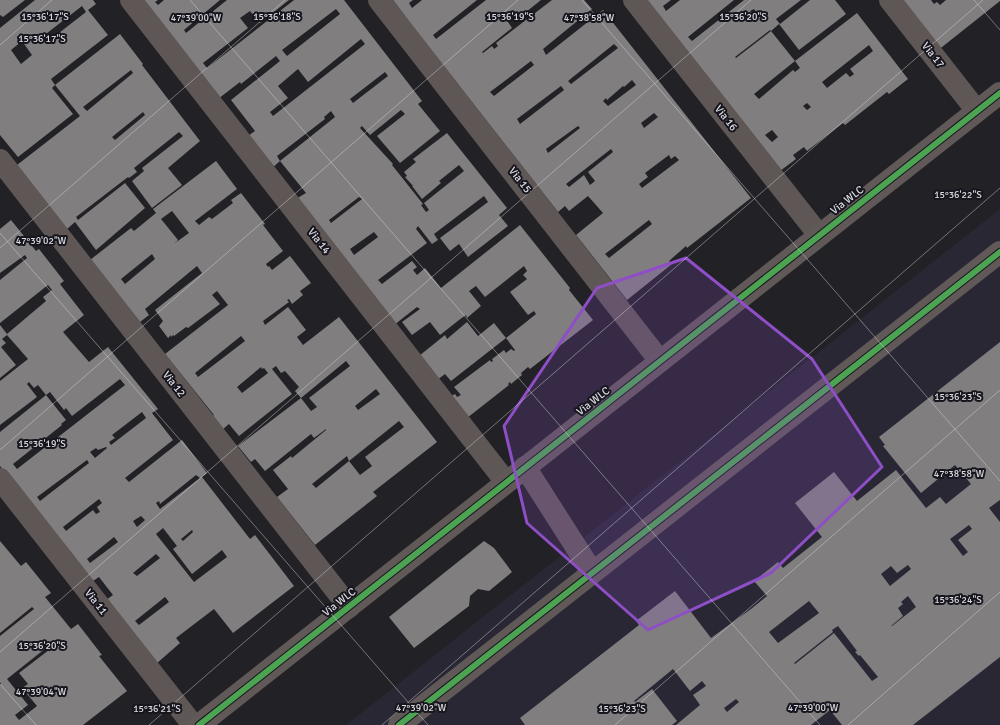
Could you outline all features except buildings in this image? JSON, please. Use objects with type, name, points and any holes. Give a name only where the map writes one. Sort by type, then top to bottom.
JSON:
[{"type":"street","name":"Via 14","points":[[131,0],[506,482]]},
{"type":"street","name":"Via 15","points":[[379,0],[660,361]]},
{"type":"street","name":"Via 16","points":[[634,0],[819,235]]},
{"type":"street","name":"Via 17","points":[[890,0],[977,111]]},
{"type":"street","name":"Via WLC","points":[[199,725],[1000,93]]},
{"type":"street","name":"Via 12","points":[[0,160],[349,607]]},
{"type":"street","points":[[401,724],[1000,252]]},
{"type":"street","points":[[525,468],[592,572]]},
{"type":"street","name":"Via 11","points":[[0,479],[193,725]]},
{"type":"highlighted area","points":[[686,258],[812,359],[882,467],[771,573],[648,630],[527,523],[504,426],[597,288]]},
{"type":"shaded area","points":[[1000,209],[1000,725],[346,725]]},
{"type":"cycle path","points":[[199,725],[1000,93]]},
{"type":"cycle path","points":[[399,725],[1000,252]]}]
